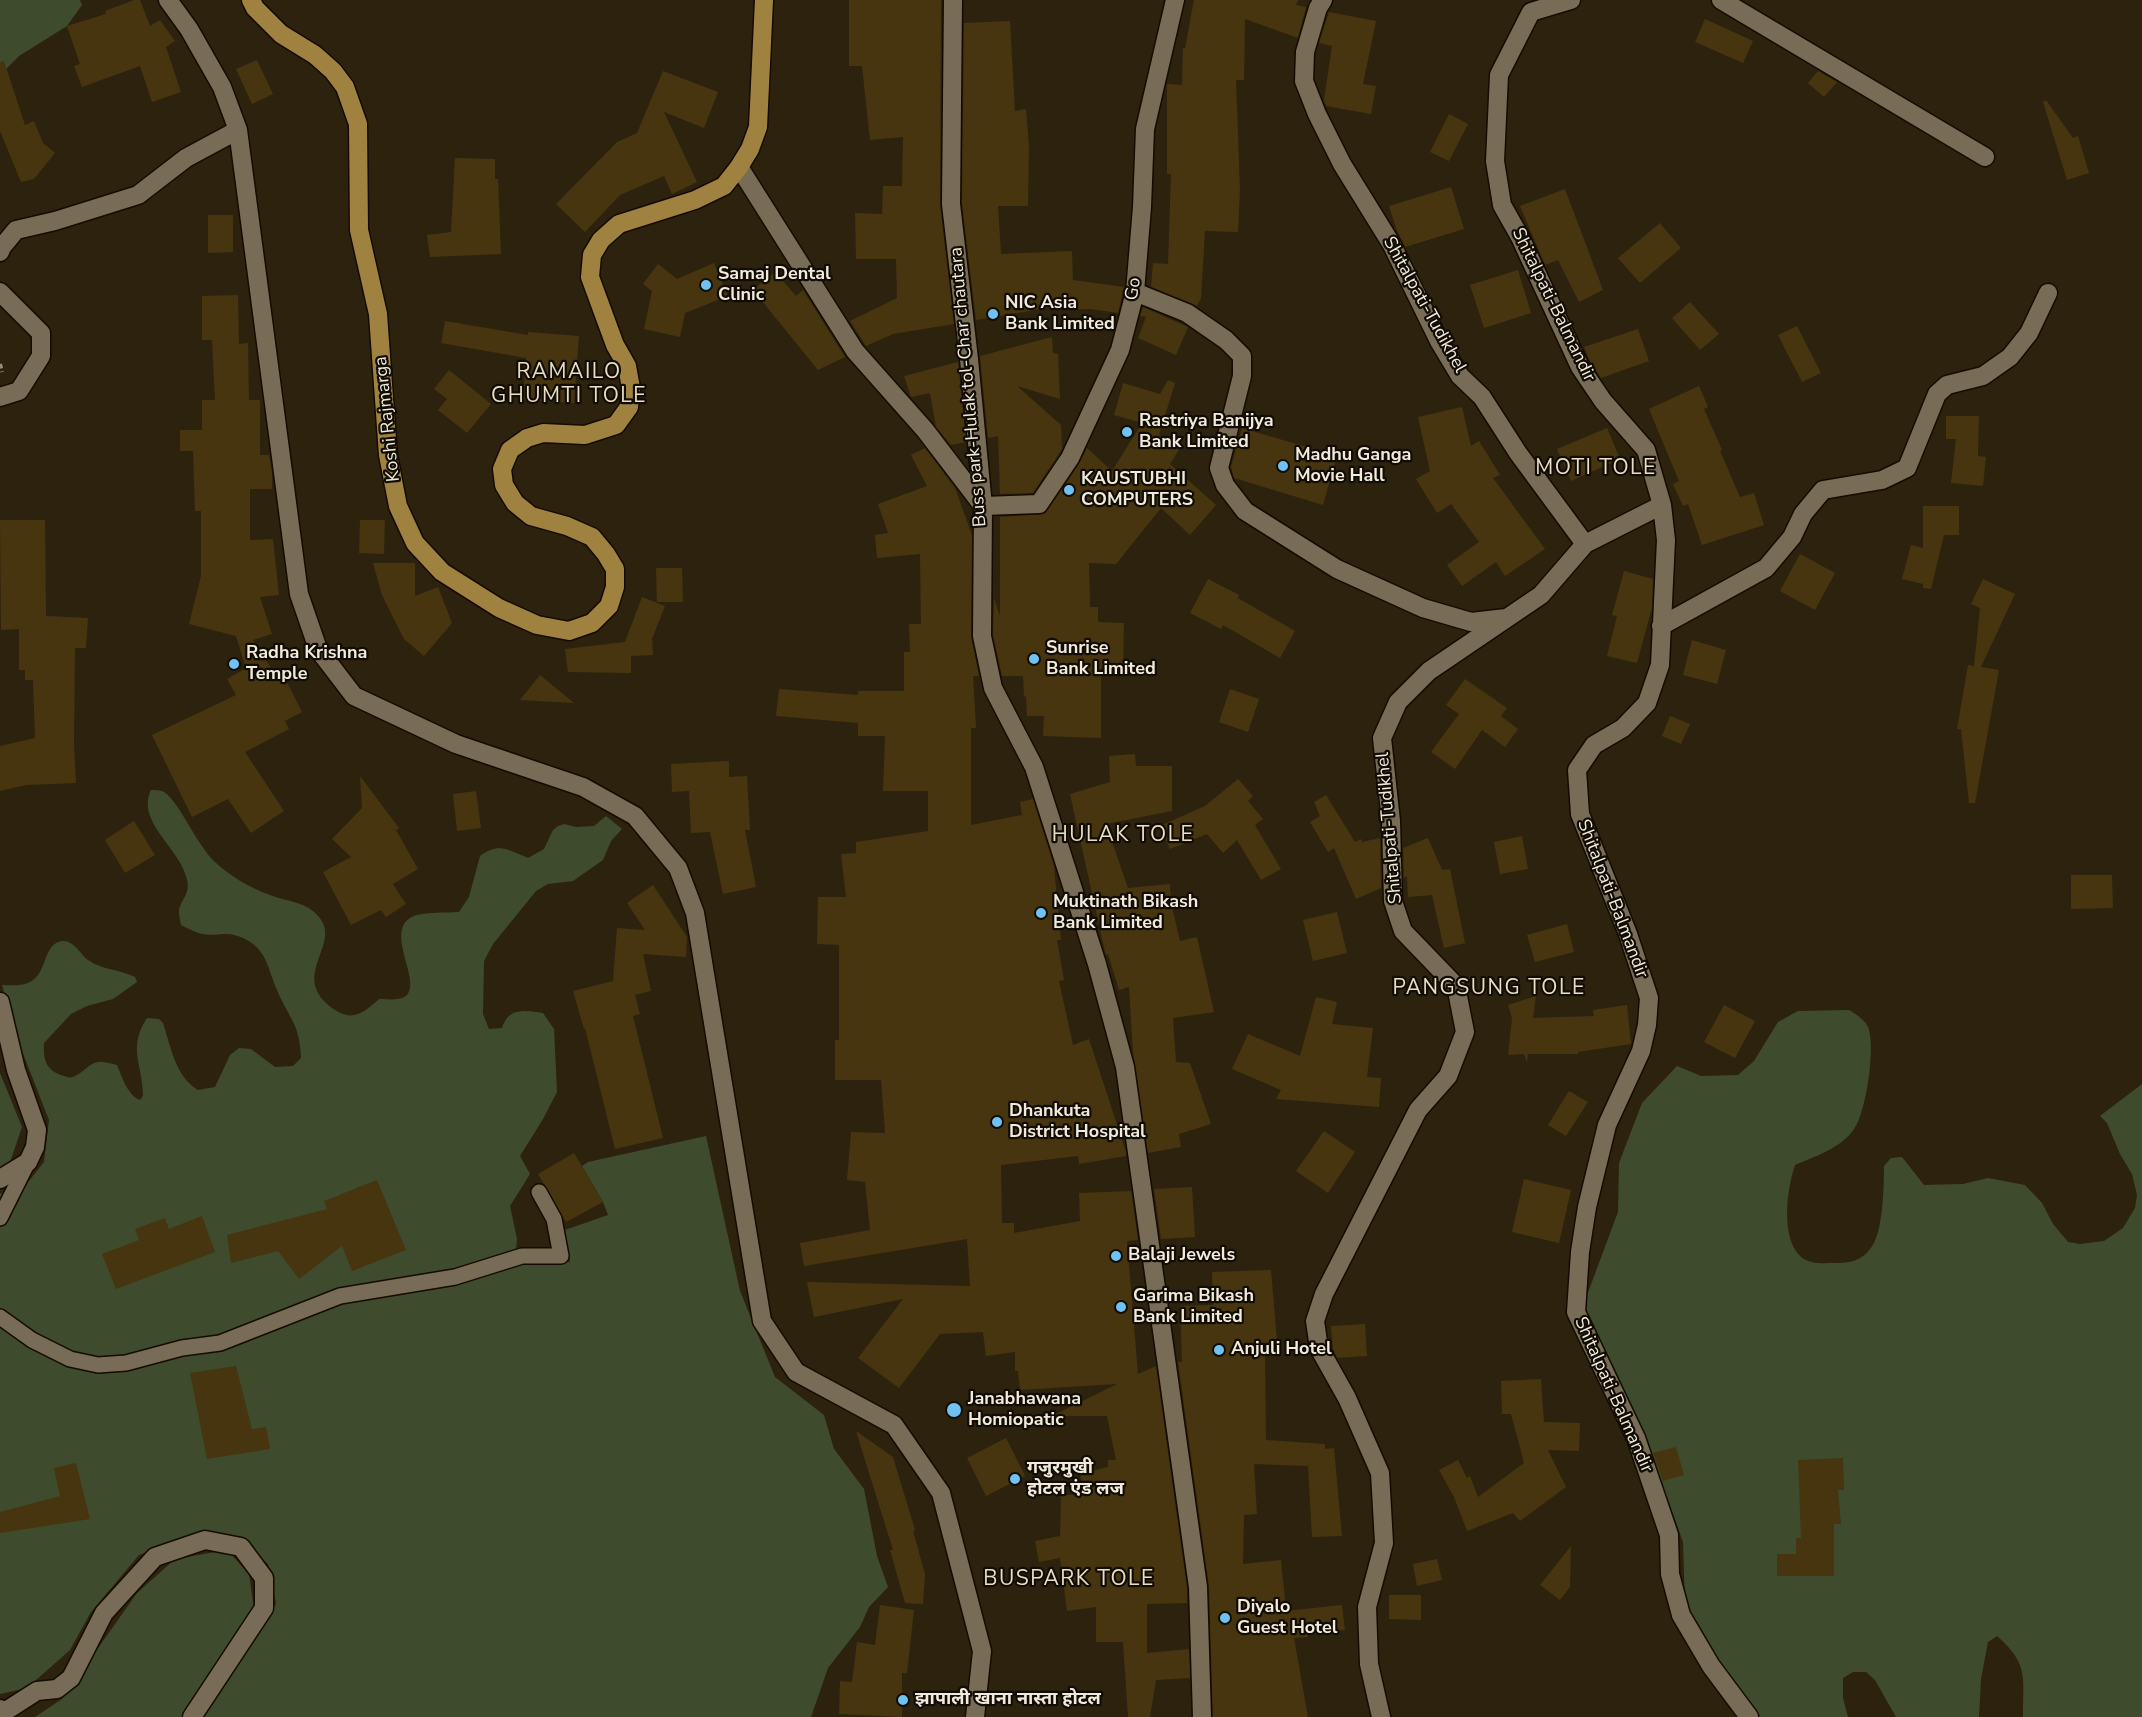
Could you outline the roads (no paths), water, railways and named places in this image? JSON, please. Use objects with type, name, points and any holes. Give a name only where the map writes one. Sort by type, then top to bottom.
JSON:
[{"type":"main road","name":"Koshi Rajmarga","points":[[251,0],[255,8],[281,34],[315,55],[333,71],[345,87],[358,124],[360,230],[378,314],[388,455],[398,506],[415,543],[442,572],[499,608],[537,626],[569,631],[592,623],[609,606],[615,586],[615,569],[592,537],[567,526],[531,516],[515,503],[504,485],[502,469],[510,450],[527,438],[543,433],[585,435],[616,425],[629,407],[631,388],[627,366],[615,345],[590,277],[592,255],[601,240],[619,224],[694,200],[724,186],[739,167],[750,149],[758,127],[764,0]]},
{"type":"street","points":[[168,0],[189,29],[222,87],[238,130],[299,594],[318,649],[354,696],[456,744],[583,787],[634,816],[678,868],[695,913],[762,1321],[796,1372],[894,1425],[941,1493],[982,1651],[975,1717]]},
{"type":"street","name":"Buss park-Hulak tol-Char chautara","points":[[953,0],[951,204],[983,506],[982,636],[993,688],[1034,767],[1097,964],[1125,1067],[1198,1587],[1202,1717]]},
{"type":"street","name":"Go","points":[[983,506],[1039,504],[1070,458],[1120,350],[1135,292],[1145,129],[1175,0]]},
{"type":"street","name":"Shitalpati-Tudikhel","points":[[1323,0],[1318,8],[1305,52],[1304,81],[1317,114],[1342,164],[1392,245],[1439,340],[1460,376],[1482,397],[1518,453],[1585,544],[1541,594],[1428,671],[1398,702],[1382,738],[1391,821],[1393,900],[1403,931],[1456,986],[1465,1032],[1448,1076],[1418,1110],[1324,1294],[1315,1321],[1319,1348],[1347,1398],[1380,1473],[1384,1543],[1367,1607],[1369,1664],[1381,1717]]},
{"type":"street","name":"Shitalpati-Balmandir","points":[[1571,0],[1531,12],[1499,75],[1495,162],[1502,205],[1520,237],[1580,367],[1603,401],[1646,450],[1662,505],[1666,540],[1660,665],[1647,703],[1623,728],[1594,745],[1577,770],[1580,814],[1628,934],[1649,998],[1647,1025],[1641,1051],[1607,1125],[1587,1206],[1580,1252],[1576,1312],[1636,1438],[1669,1534],[1670,1574],[1681,1615],[1711,1666],[1749,1717]]},
{"type":"street","points":[[1722,0],[1985,157]]},
{"type":"street","points":[[0,252],[16,230],[55,222],[138,195],[186,158],[238,130]]},
{"type":"street","points":[[739,167],[855,351],[926,430],[983,506]]},
{"type":"street","points":[[0,292],[41,333],[41,356],[19,391],[0,397]]},
{"type":"street","points":[[1135,292],[1188,313],[1226,340],[1242,356],[1242,376],[1219,468],[1225,485],[1245,511],[1337,569],[1424,608],[1471,622],[1508,618]]},
{"type":"street","points":[[1661,626],[1766,568],[1792,537],[1803,514],[1823,490],[1882,480],[1907,468],[1937,394],[1947,385],[1983,376],[2010,357],[2028,333],[2048,293]]},
{"type":"street","points":[[1585,544],[1662,505]]},
{"type":"street","points":[[0,1002],[16,1070],[38,1130],[35,1148],[28,1162],[0,1179]]},
{"type":"street","points":[[0,1709],[4,1712],[37,1691],[57,1689],[71,1678],[104,1613],[154,1557],[205,1540],[241,1547],[264,1578],[264,1608],[192,1717]]},
{"type":"lane","points":[[0,1218],[28,1162]]},
{"type":"lane","points":[[0,1317],[32,1340],[70,1359],[98,1365],[126,1363],[182,1348],[220,1343],[340,1296],[455,1277],[522,1256],[561,1256],[554,1219],[539,1192]]},
{"type":"place","name":"Samaj Dental Clinic","points":[[706,285]]},
{"type":"place","name":"NIC Asia Bank Limited","points":[[993,314]]},
{"type":"place","name":"Rastriya Banijya Bank Limited","points":[[1127,432]]},
{"type":"place","name":"Madhu Ganga Movie Hall","points":[[1283,466]]},
{"type":"place","name":"KAUSTUBHI COMPUTERS","points":[[1069,490]]},
{"type":"place","name":"Sunrise Bank Limited","points":[[1034,659]]},
{"type":"place","name":"Radha Krishna Temple","points":[[234,664]]},
{"type":"place","name":"Muktinath Bikash Bank Limited","points":[[1041,913]]},
{"type":"place","name":"Dhankuta District Hospital","points":[[997,1122]]},
{"type":"place","name":"Balaji Jewels","points":[[1116,1256]]},
{"type":"place","name":"Garima Bikash Bank Limited","points":[[1121,1307]]},
{"type":"place","name":"Anjuli Hotel","points":[[1219,1350]]},
{"type":"place","name":"Janabhawana Homiopatic","points":[[954,1410]]},
{"type":"place","name":"गजुरमुखी होटल एंड लज","points":[[1015,1479]]},
{"type":"place","name":"Diyalo Guest Hotel","points":[[1225,1618]]},
{"type":"place","name":"झापाली खाना नास्ता होटल","points":[[903,1700]]},
{"type":"district","name":"RAMAILO GHUMTI TOLE","points":[[569,385]]},
{"type":"district","name":"MOTI TOLE","points":[[1596,469]]},
{"type":"district","name":"HULAK TOLE","points":[[1123,836]]},
{"type":"district","name":"PANGSUNG TOLE","points":[[1489,989]]},
{"type":"district","name":"BUSPARK TOLE","points":[[1069,1580]]}]
